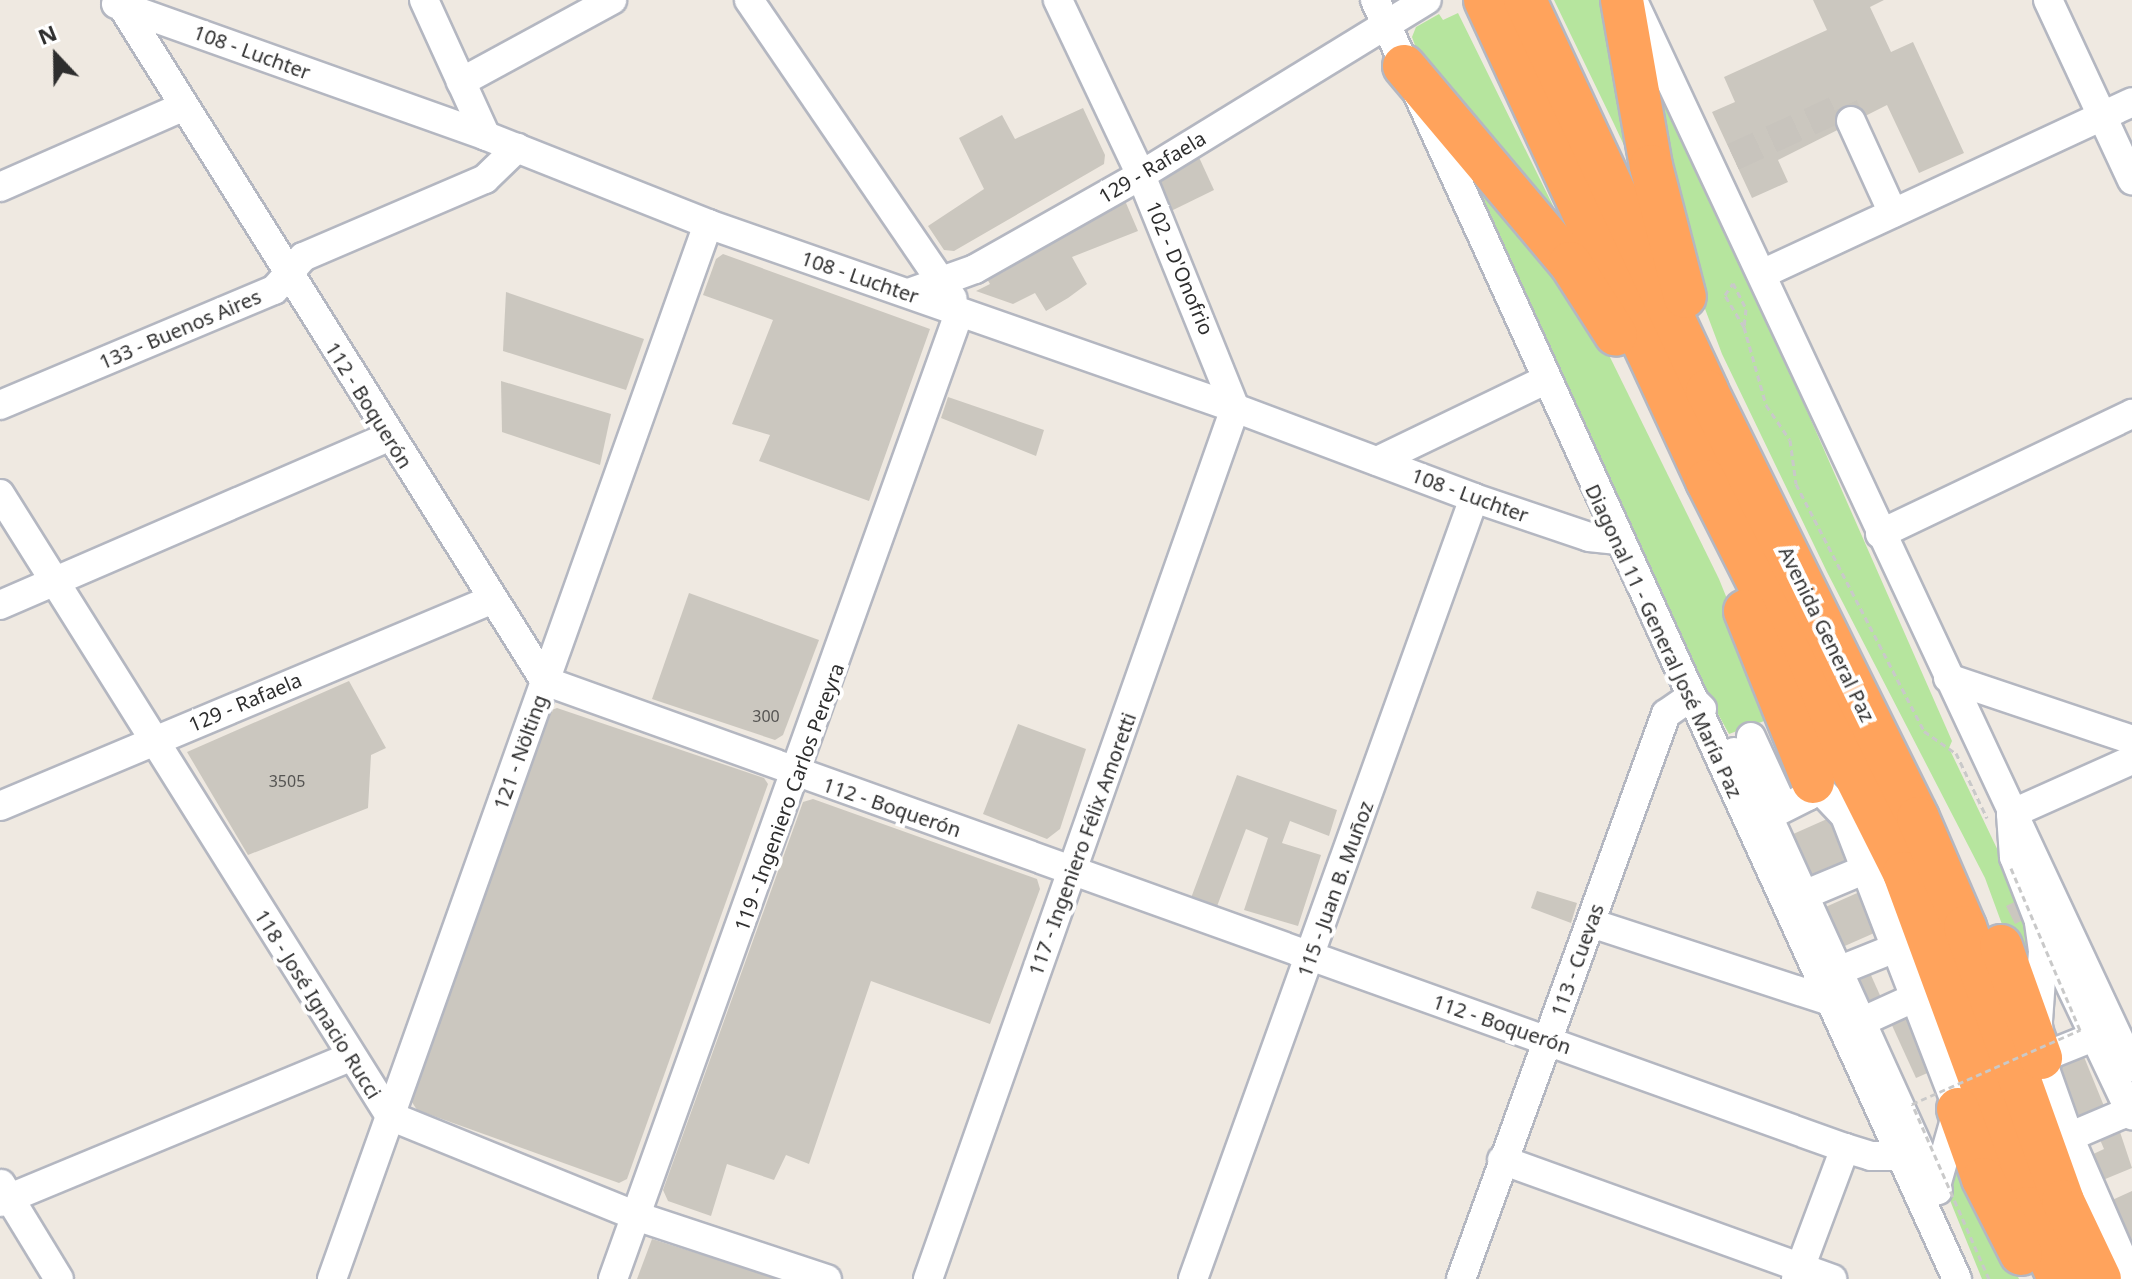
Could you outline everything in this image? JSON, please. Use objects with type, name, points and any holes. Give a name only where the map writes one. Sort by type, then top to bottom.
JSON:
[{"type":"highway","name":"Avenida General Paz","points":[[1485,0],[1728,493],[1904,873],[2027,1208],[2059,1279]]},
{"type":"highway","name":"Avenida General Paz","points":[[1525,0],[1728,493],[1835,649],[1941,869],[2063,1201],[2122,1269]]},
{"type":"highway","points":[[1622,0],[1665,227],[1728,493],[1741,600],[1788,802]]},
{"type":"highway","points":[[1404,66],[1570,263],[1728,493]]},
{"type":"highway","points":[[1835,649],[1978,883],[2041,1058]]},
{"type":"highway","points":[[1958,1109],[1996,1208],[2038,1279]]},
{"type":"street","points":[[424,0],[486,136]]},
{"type":"street","points":[[461,82],[612,0]]},
{"type":"street","points":[[749,0],[959,313]]},
{"type":"street","name":"102 - D'Onofrio","points":[[1058,0],[1141,175],[1235,408]]},
{"type":"street","name":"129 - Rafaela","points":[[909,293],[975,269],[1141,175],[1380,11],[1427,0]]},
{"type":"street","points":[[1633,0],[1723,162],[1762,274],[1880,534],[2011,814],[2037,858],[2132,1067]]},
{"type":"street","points":[[2048,0],[2132,180]]},
{"type":"street","name":"112 - Boquerón","points":[[114,3],[545,681],[1845,1148],[1871,1156],[1901,1156]]},
{"type":"street","name":"108 - Luchter","points":[[114,3],[486,136],[708,224],[1235,408],[1474,498],[1589,537],[1618,540]]},
{"type":"street","name":"Diagonal 11 - General José María Paz","points":[[1380,11],[1827,1000],[1957,1279]]},
{"type":"street","points":[[1762,274],[2132,102]]},
{"type":"street","points":[[0,187],[182,107]]},
{"type":"street","points":[[1851,121],[1893,213]]},
{"type":"street","name":"133 - Buenos Aires","points":[[0,405],[274,290],[303,257],[485,179],[517,148]]},
{"type":"street","name":"121 - Nölting","points":[[332,1279],[708,224]]},
{"type":"street","name":"119 - Ingeniero Carlos Pereyra","points":[[613,1279],[798,773],[959,313]]},
{"type":"street","points":[[1377,461],[1545,380]]},
{"type":"street","name":"117 - Ingeniero Félix Amoretti","points":[[928,1279],[1235,408]]},
{"type":"street","points":[[1880,534],[2132,414]]},
{"type":"street","points":[[0,605],[389,437]]},
{"type":"street","name":"118 - José Ignacio Rucci","points":[[0,494],[350,1057],[390,1116],[636,1216],[827,1279]]},
{"type":"street","name":"115 - Juan B. Muñoz","points":[[1193,1279],[1474,498]]},
{"type":"street","name":"129 - Rafaela","points":[[0,806],[491,600]]},
{"type":"street","points":[[1948,678],[2132,740]]},
{"type":"street","points":[[1690,697],[1788,802],[1845,816],[1918,996],[1958,1109],[1936,1186]]},
{"type":"street","name":"113 - Cuevas","points":[[1461,1279],[1666,714],[1690,697]]},
{"type":"street","points":[[1751,737],[1788,802],[1804,895],[1936,1186],[1970,1279]]},
{"type":"street","points":[[2011,814],[2132,760]]},
{"type":"street","points":[[2011,814],[2014,857],[2039,921],[2131,1113],[2069,1137]]},
{"type":"street","points":[[1804,895],[1866,869]]},
{"type":"street","points":[[2039,921],[2041,1058],[2122,1269]]},
{"type":"street","points":[[1591,923],[1827,1000]]},
{"type":"street","points":[[1838,971],[1898,947]]},
{"type":"street","points":[[1861,1022],[1918,996]]},
{"type":"street","points":[[2041,1058],[2096,1036]]},
{"type":"street","points":[[59,1279],[3,1194],[350,1057]]},
{"type":"street","points":[[1798,1273],[1845,1148]]},
{"type":"street","points":[[1502,1160],[1798,1273],[1832,1279]]},
{"type":"path","points":[[1744,327],[1746,309],[1733,283],[1725,295],[1744,327],[1766,405],[1790,440],[1796,484],[1924,731],[1956,753]]},
{"type":"path","points":[[1989,1279],[1912,1104],[2080,1030],[2011,868]]},
{"type":"green space","points":[[1554,0],[1614,0],[1651,203],[1614,124]]},
{"type":"green space","points":[[1458,13],[1566,232],[1421,62],[1412,37],[1416,27],[1439,14],[1443,20]]},
{"type":"green space","points":[[1644,40],[1952,741],[1949,748],[2033,924],[2036,955],[2018,968],[1985,878],[1827,572],[1722,354],[1693,277]]},
{"type":"green space","points":[[1452,138],[1492,181],[1605,347],[1719,579],[1775,717],[1729,734]]},
{"type":"green space","points":[[1957,1135],[2019,1279],[1982,1279],[1947,1193]]},
{"type":"building","points":[[1813,0],[1884,0],[1870,7],[1891,52],[1913,42],[1964,153],[1919,173],[1887,105],[1778,160],[1788,182],[1752,198],[1712,112],[1735,102],[1724,77],[1827,30]]},
{"type":"building","points":[[1083,108],[1105,155],[1104,164],[954,251],[944,250],[928,226],[984,189],[959,138],[1002,115],[1015,139]]},
{"type":"building","points":[[1197,153],[1214,190],[1169,212],[1155,181]]},
{"type":"building","points":[[1119,202],[1126,203],[1138,231],[1072,257],[1087,284],[1068,298],[1046,311],[1035,293],[1013,304],[976,291],[990,284],[983,272]]},
{"type":"building","points":[[723,254],[930,329],[869,501],[759,461],[770,435],[732,424],[773,320],[703,295],[716,259]]},
{"type":"building","points":[[506,292],[644,339],[626,390],[503,351]]},
{"type":"building","points":[[501,381],[611,414],[600,465],[502,432]]},
{"type":"building","points":[[948,397],[1044,430],[1036,456],[941,418]]},
{"type":"building","points":[[689,593],[819,640],[783,735],[775,740],[652,699]]},
{"type":"building","points":[[349,681],[386,748],[371,755],[368,808],[248,855],[187,752]]},
{"type":"building","points":[[557,708],[764,778],[768,784],[627,1179],[619,1183],[417,1110],[410,1099],[549,711]]},
{"type":"building","points":[[1018,724],[1086,749],[1060,829],[1047,839],[983,814]]},
{"type":"building","points":[[1237,775],[1337,810],[1329,836],[1290,821],[1282,843],[1321,855],[1298,926],[1244,910],[1268,838],[1246,829],[1216,909],[1191,898]]},
{"type":"building","points":[[813,799],[1037,879],[1040,889],[990,1024],[871,981],[809,1164],[786,1155],[774,1180],[727,1164],[711,1216],[668,1201],[663,1190],[803,802]]},
{"type":"building","points":[[1836,815],[1857,861],[1802,885],[1782,839]]},
{"type":"building","points":[[1864,890],[1881,930],[1838,949],[1821,909]]},
{"type":"building","points":[[1537,891],[1577,903],[1571,923],[1531,908]]},
{"type":"building","points":[[2021,899],[2029,917],[2015,924],[2006,906]]},
{"type":"building","points":[[1870,973],[1883,1002],[1869,1008],[1855,979]]},
{"type":"building","points":[[1913,1011],[1939,1068],[1916,1078],[1890,1021]]},
{"type":"building","points":[[2082,1052],[2108,1116],[2083,1126],[2056,1062]]},
{"type":"building","points":[[2118,1126],[2132,1168],[2098,1182],[2087,1157],[2104,1149],[2098,1135]]},
{"type":"building","points":[[2132,1191],[2132,1240],[2127,1242],[2110,1201]]},
{"type":"building","points":[[652,1239],[776,1278],[776,1279],[637,1279]]},
{"type":"tunnel","points":[[1733,157],[1844,106],[1851,121]]}]
